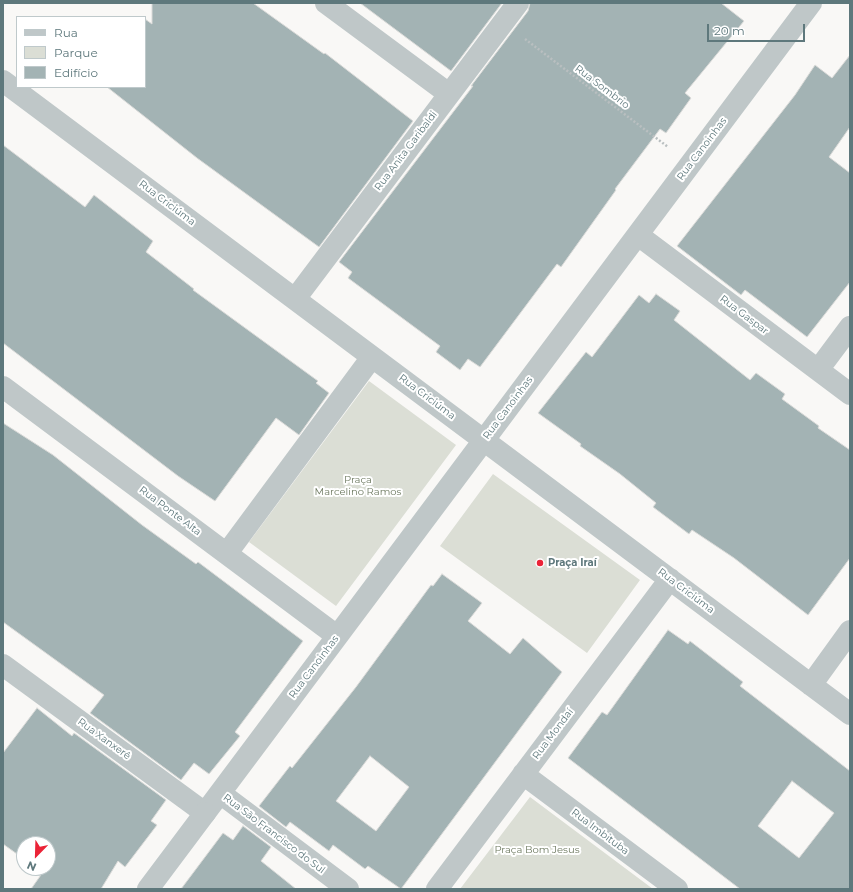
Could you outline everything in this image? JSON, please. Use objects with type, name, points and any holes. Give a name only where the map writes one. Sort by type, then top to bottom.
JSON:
[{"type":"street","points":[[326,3],[449,94]]},
{"type":"street","name":"Rua Anita Garibaldi","points":[[296,299],[518,3]]},
{"type":"street","name":"Rua Canoinhas","points":[[148,889],[811,3]]},
{"type":"street","name":"Rua Criciúma","points":[[3,81],[850,714]]},
{"type":"street","name":"Rua Gaspar","points":[[638,235],[850,394]]},
{"type":"street","points":[[818,370],[850,327]]},
{"type":"street","points":[[226,553],[372,357]]},
{"type":"street","name":"Rua Ponte Alta","points":[[3,387],[337,636]]},
{"type":"street","name":"Rua Mondaí","points":[[437,889],[670,579]]},
{"type":"street","points":[[810,684],[850,631]]},
{"type":"street","name":"Rua Xanxerê","points":[[3,666],[205,813]]},
{"type":"street","name":"Rua Imbituba","points":[[523,774],[677,889]]},
{"type":"street","name":"Rua São Francisco do Sul","points":[[220,793],[348,889]]},
{"type":"path","name":"Rua Sombrio","points":[[503,22],[691,164]]},
{"type":"green space","name":"Praça Marcelino Ramos","points":[[369,381],[456,445],[336,606],[249,542]]},
{"type":"green space","name":"Praça Iraí","points":[[493,474],[640,580],[587,653],[440,546]]},
{"type":"green space","name":"Praça Bom Jesus","points":[[530,797],[653,889],[460,889]]},
{"type":"building","points":[[152,3],[253,3],[324,54],[325,53],[413,121],[319,247],[197,158],[108,88],[146,88],[146,20],[152,24]]},
{"type":"building","points":[[360,3],[502,3],[451,71]]},
{"type":"building","points":[[530,3],[721,3],[744,21],[685,93],[691,98],[666,133],[660,129],[615,189],[616,190],[561,267],[557,264],[480,367],[468,359],[460,370],[436,352],[440,346],[348,278],[352,272],[339,262],[473,86],[471,86],[528,11]]},
{"type":"building","points":[[850,55],[850,127],[829,157],[850,173],[850,282],[807,337],[745,290],[741,295],[677,246],[795,95],[815,65],[832,78]]},
{"type":"building","points":[[3,145],[85,207],[94,195],[153,241],[146,252],[194,289],[193,290],[318,381],[316,383],[329,393],[299,435],[276,418],[215,501],[178,476],[3,343]]},
{"type":"building","points":[[656,294],[680,311],[674,320],[750,380],[756,373],[785,394],[782,399],[819,426],[818,428],[850,450],[850,558],[808,615],[734,558],[692,530],[689,534],[653,507],[656,503],[620,474],[580,446],[581,444],[538,413],[586,352],[592,357],[639,295],[649,303]]},
{"type":"building","points":[[3,423],[53,455],[142,525],[196,564],[198,562],[303,641],[235,732],[240,736],[209,774],[194,763],[181,780],[90,713],[104,695],[3,622]]},
{"type":"building","points":[[442,574],[482,603],[468,621],[510,654],[523,638],[562,672],[401,889],[368,866],[365,869],[333,845],[329,851],[290,822],[286,827],[259,806],[290,766],[292,768],[356,687],[431,585],[433,586]],"holes":[[[370,756],[409,787],[376,831],[336,801]]]},
{"type":"building","points":[[668,630],[688,644],[690,641],[743,682],[740,686],[850,771],[850,889],[740,889],[568,758],[602,712],[607,715]],"holes":[[[792,781],[834,813],[799,858],[758,826]]]},
{"type":"building","points":[[37,708],[72,736],[74,733],[166,800],[151,821],[157,825],[125,867],[118,861],[101,889],[31,889],[40,876],[56,876],[56,836],[16,836],[16,853],[3,844],[3,753]]},
{"type":"building","points":[[243,826],[271,847],[261,861],[296,889],[181,889],[223,833],[233,840]]},
{"type":"place","name":"Praça Iraí","points":[[540,563]]}]
